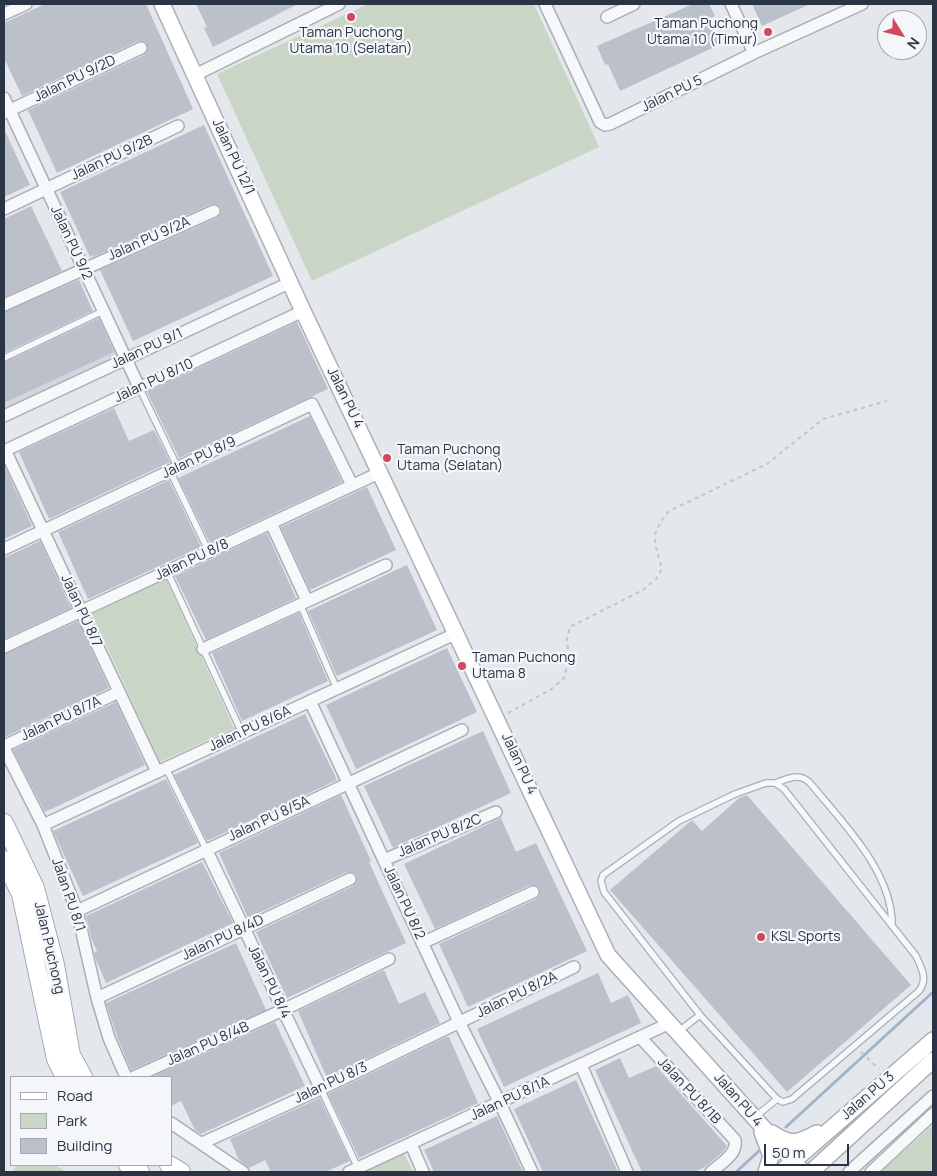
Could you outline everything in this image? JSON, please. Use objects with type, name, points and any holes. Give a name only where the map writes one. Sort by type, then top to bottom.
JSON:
[{"type":"main road","name":"Jalan Puchong","points":[[4,823],[35,888],[55,965],[71,1055],[82,1076]]},
{"type":"main road","name":"Jalan Puchong","points":[[4,860],[21,894],[56,1059],[64,1076]]},
{"type":"street","points":[[4,14],[26,4]]},
{"type":"street","name":"Jalan PU 12/1","points":[[162,4],[303,311]]},
{"type":"street","points":[[195,75],[339,4]]},
{"type":"street","name":"Jalan PU 5","points":[[545,4],[600,122],[605,125],[862,4]]},
{"type":"street","points":[[607,17],[634,4]]},
{"type":"street","points":[[732,4],[754,54]]},
{"type":"street","name":"Jalan PU 9/2D","points":[[7,112],[141,48]]},
{"type":"street","name":"Jalan PU 9/2","points":[[4,98],[7,112],[46,189],[139,388]]},
{"type":"street","name":"Jalan PU 9/2B","points":[[4,209],[178,126]]},
{"type":"street","name":"Jalan PU 9/2A","points":[[4,305],[214,211]]},
{"type":"street","name":"Jalan PU 9/1","points":[[4,416],[291,282]]},
{"type":"street","name":"Jalan PU 8/10","points":[[4,450],[303,311]]},
{"type":"street","name":"Jalan PU 4","points":[[303,311],[498,719],[608,955],[798,1167]]},
{"type":"street","name":"Jalan PU 8/9","points":[[4,549],[312,404],[352,485]]},
{"type":"street","name":"Jalan PU 8/7","points":[[4,450],[119,692],[161,770]]},
{"type":"street","name":"Jalan PU 8/8","points":[[4,647],[381,472]]},
{"type":"street","points":[[271,523],[304,603]]},
{"type":"street","points":[[203,649],[386,565]]},
{"type":"street","name":"Jalan PU 8/6A","points":[[43,825],[457,633]]},
{"type":"street","name":"Jalan PU 8/7A","points":[[4,747],[119,692]]},
{"type":"street","name":"Jalan PU 8/2","points":[[310,701],[459,1022],[532,1172]]},
{"type":"street","name":"Jalan PU 8/5A","points":[[77,911],[462,730]]},
{"type":"street","name":"Jalan PU 8/1","points":[[4,747],[43,825],[77,911],[97,998],[109,1038],[126,1076]]},
{"type":"street","name":"Jalan PU 8/2C","points":[[384,860],[496,812]]},
{"type":"street","name":"Jalan PU 8/4","points":[[206,849],[321,1088]]},
{"type":"street","name":"Jalan PU 8/4D","points":[[97,998],[350,879]]},
{"type":"street","points":[[422,943],[533,892]]},
{"type":"street","name":"Jalan PU 8/4B","points":[[136,1076],[283,1010],[389,959]]},
{"type":"street","name":"Jalan PU 8/2A","points":[[459,1022],[574,967]]},
{"type":"street","name":"Jalan PU 8/3","points":[[202,1143],[459,1022]]},
{"type":"street","name":"Jalan PU 8/1A","points":[[354,1170],[640,1037],[674,1027]]},
{"type":"street","name":"Jalan PU 8/1B","points":[[640,1037],[735,1140],[735,1151],[711,1172]]},
{"type":"street","name":"Jalan PU 3","points":[[781,1172],[798,1167],[832,1127],[933,1040]]},
{"type":"street","name":"Jalan PU 3","points":[[811,1172],[933,1060]]},
{"type":"street","points":[[581,1065],[626,1172]]},
{"type":"street","points":[[849,1172],[933,1096]]},
{"type":"street","points":[[871,1172],[933,1114]]},
{"type":"street","points":[[756,1121],[783,1140],[792,1142],[804,1140],[832,1127]]},
{"type":"street","points":[[756,1121],[771,1156],[766,1172]]},
{"type":"street","points":[[172,1124],[243,1172]]},
{"type":"street","points":[[411,1144],[424,1172]]},
{"type":"lane","points":[[4,358],[103,311]]},
{"type":"lane","points":[[139,388],[209,552]]},
{"type":"lane","points":[[167,571],[242,733]]},
{"type":"lane","points":[[304,603],[337,689]]},
{"type":"lane","points":[[161,770],[206,849]]},
{"type":"lane","points":[[775,783],[784,789],[892,926],[916,956],[925,980],[919,992],[792,1098],[782,1102],[777,1099],[700,1015],[604,892],[601,881],[607,871],[679,821],[734,794],[766,783],[775,783],[796,776],[802,776],[810,783],[870,856],[888,898],[892,914],[892,926]]},
{"type":"lane","points":[[674,1027],[700,1015]]},
{"type":"lane","points":[[321,1088],[354,1170]]},
{"type":"lane","points":[[756,1121],[777,1099]]},
{"type":"path","points":[[498,719],[550,690],[564,678],[569,658],[567,639],[570,627],[643,590],[656,579],[662,569],[654,536],[659,524],[670,511],[767,464],[823,419],[888,402]]},
{"type":"path","points":[[863,1053],[871,1062]]},
{"type":"shaded area","points":[[100,315],[119,356],[4,410],[4,361]]},
{"type":"green space","points":[[368,4],[534,4],[599,147],[312,281],[217,74]]},
{"type":"green space","points":[[166,579],[234,728],[160,762],[92,614]]},
{"type":"green space","points":[[933,1125],[933,1172],[881,1172]]},
{"type":"green space","points":[[404,1153],[413,1172],[363,1172]]},
{"type":"green space","points":[[16,1166],[57,1166],[67,1172],[12,1172]]},
{"type":"building","points":[[45,4],[146,4],[193,109],[57,173],[28,110],[144,55],[148,48],[145,42],[138,41],[22,96],[4,58],[4,23]]},
{"type":"building","points":[[196,4],[298,4],[213,47],[204,28],[207,27]]},
{"type":"building","points":[[693,4],[709,4],[715,16],[709,19],[721,44],[620,91],[608,64],[605,65],[597,46]]},
{"type":"building","points":[[752,4],[810,4],[762,26]]},
{"type":"building","points":[[204,125],[273,276],[133,341],[100,270],[217,218],[221,208],[211,204],[90,257],[60,192]]},
{"type":"building","points":[[4,129],[30,185],[4,197]]},
{"type":"building","points":[[31,206],[62,271],[4,297],[4,219]]},
{"type":"building","points":[[79,280],[93,311],[4,353],[4,312]]},
{"type":"building","points":[[99,319],[114,352],[4,403],[4,363]]},
{"type":"building","points":[[297,322],[328,389],[179,458],[147,392]]},
{"type":"building","points":[[114,408],[129,441],[154,430],[170,462],[49,519],[19,452]]},
{"type":"building","points":[[310,416],[342,482],[210,543],[178,478]]},
{"type":"building","points":[[4,465],[32,526],[4,539]]},
{"type":"building","points":[[169,480],[201,547],[88,599],[58,532]]},
{"type":"building","points":[[367,487],[396,550],[310,590],[281,527]]},
{"type":"building","points":[[267,533],[296,598],[206,640],[175,576]]},
{"type":"building","points":[[40,541],[71,608],[4,639],[4,558]]},
{"type":"building","points":[[407,565],[437,630],[337,676],[308,611]]},
{"type":"building","points":[[299,613],[328,681],[242,721],[212,653]]},
{"type":"building","points":[[78,621],[109,688],[5,737],[4,654]]},
{"type":"building","points":[[447,648],[477,712],[356,769],[326,705]]},
{"type":"building","points":[[116,702],[145,765],[45,812],[13,750]]},
{"type":"building","points":[[305,714],[337,780],[207,841],[174,775]]},
{"type":"building","points":[[483,731],[511,793],[393,848],[364,786]]},
{"type":"building","points":[[166,779],[198,843],[83,896],[53,831]]},
{"type":"building","points":[[341,795],[406,943],[287,998],[256,932],[353,886],[356,883],[357,876],[354,873],[347,872],[248,918],[219,853]]},
{"type":"building","name":"KSL Sports","points":[[747,795],[911,985],[787,1092],[610,890],[692,820],[702,831],[739,798]]},
{"type":"building","points":[[501,818],[516,852],[536,843],[587,951],[468,1007],[439,944],[536,899],[539,896],[540,889],[537,886],[530,885],[435,929],[404,864]]},
{"type":"building","points":[[202,862],[233,923],[106,983],[96,960],[94,953],[97,951],[91,938],[86,916]]},
{"type":"building","points":[[236,943],[266,1010],[131,1070],[106,1003]]},
{"type":"building","points":[[384,970],[399,1004],[425,992],[440,1023],[327,1078],[298,1011]]},
{"type":"building","points":[[598,973],[611,1003],[628,995],[641,1023],[504,1087],[477,1029]]},
{"type":"building","points":[[275,1022],[305,1086],[201,1134],[195,1130],[181,1101],[172,1106],[172,1076],[154,1076]]},
{"type":"building","points":[[449,1037],[478,1103],[359,1158],[328,1094]]},
{"type":"building","points":[[620,1058],[629,1078],[656,1066],[727,1146],[723,1152],[705,1167],[694,1172],[642,1172],[595,1070]]},
{"type":"building","points":[[576,1080],[618,1172],[543,1172],[514,1109]]},
{"type":"building","points":[[320,1098],[350,1161],[325,1172],[271,1172],[265,1160],[249,1168],[239,1160],[230,1139]]},
{"type":"building","points":[[497,1116],[523,1172],[434,1172],[424,1150]]},
{"type":"waterway","points":[[786,1127],[933,992]]},
{"type":"waterway","points":[[736,1172],[759,1151]]},
{"type":"place","name":"Taman Puchong Utama 10 (Selatan)","points":[[351,17]]},
{"type":"place","name":"Taman Puchong Utama 10 (Timur)","points":[[768,32]]},
{"type":"place","name":"Taman Puchong Utama (Selatan)","points":[[387,458]]},
{"type":"place","name":"Taman Puchong Utama 8","points":[[462,666]]},
{"type":"place","name":"KSL Sports","points":[[761,937]]}]
